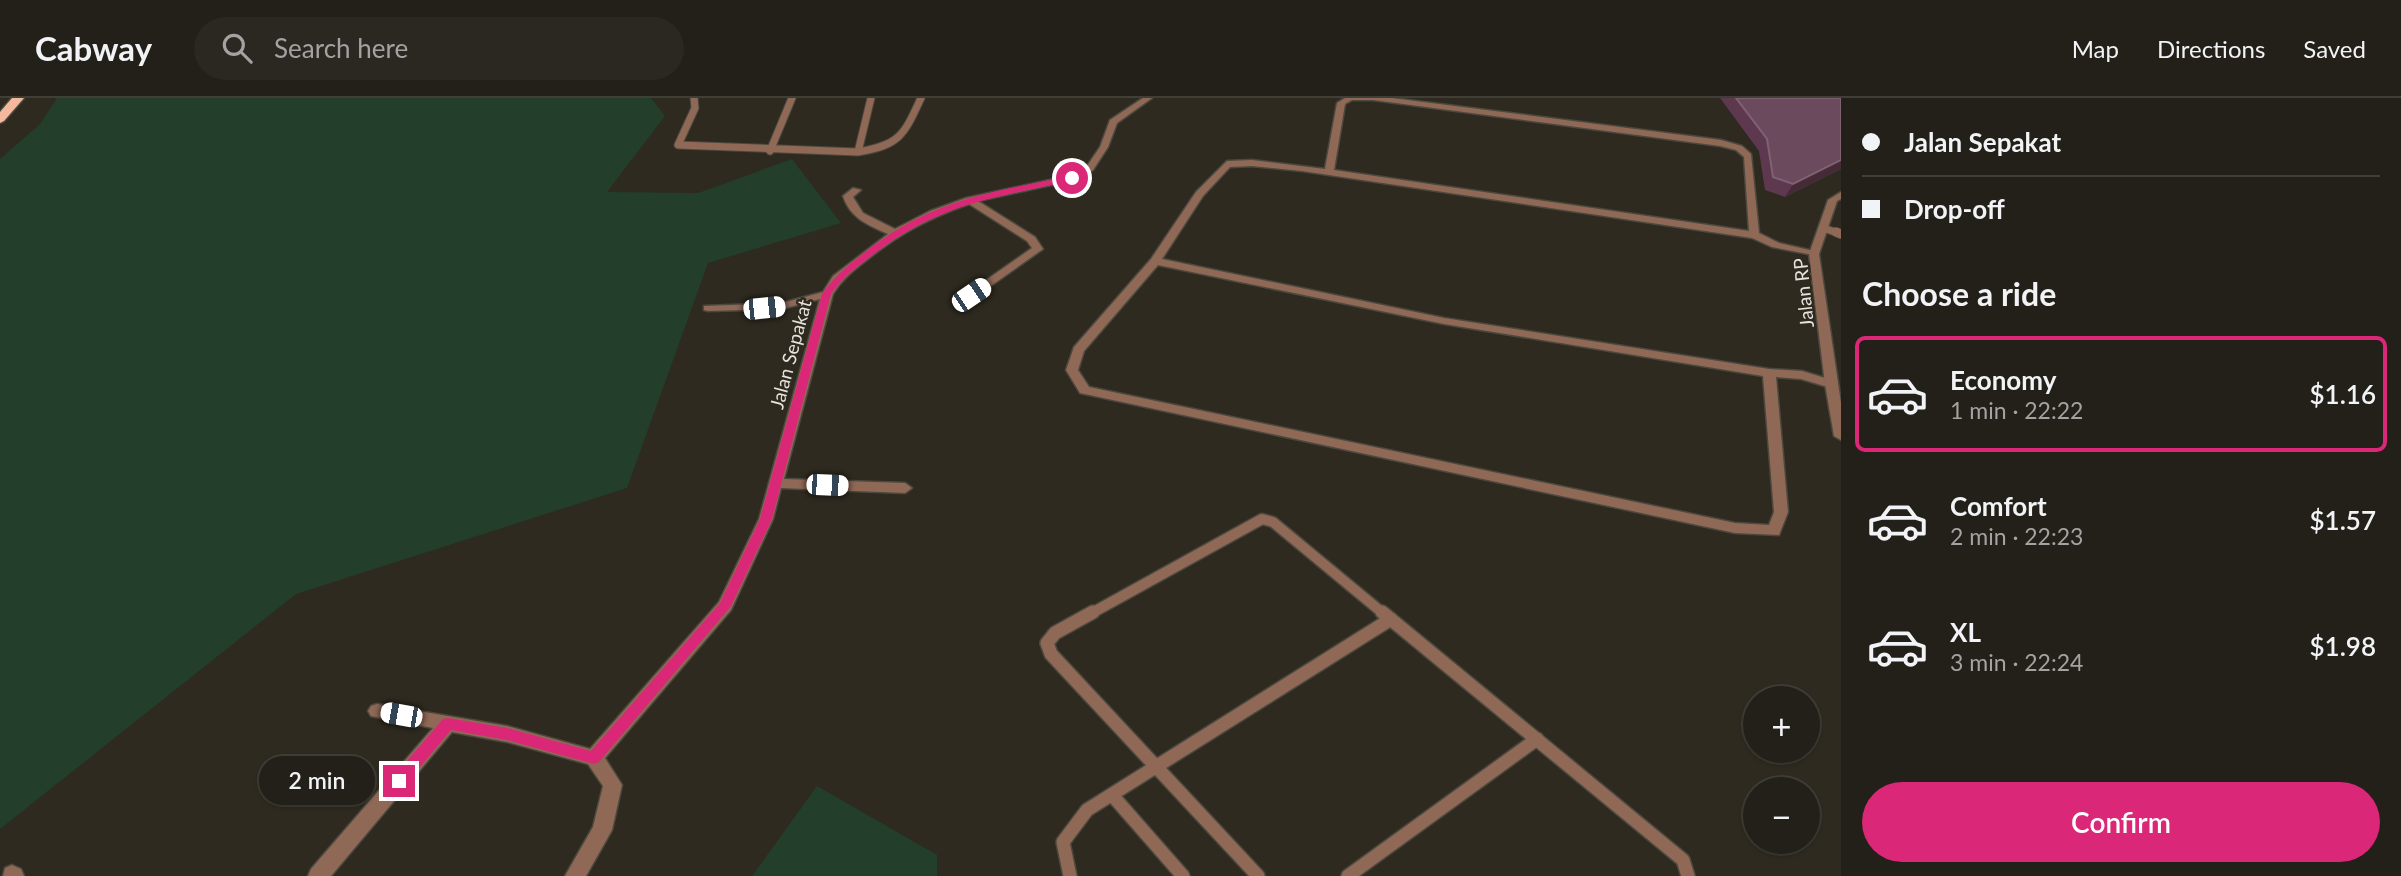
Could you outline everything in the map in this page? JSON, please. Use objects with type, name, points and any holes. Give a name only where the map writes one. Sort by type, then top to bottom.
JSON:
[{"type":"highway","points":[[0,119],[18,98]]},
{"type":"street","name":"Jalan Sepakat","points":[[594,758],[725,606],[766,519],[827,294],[837,278],[895,233],[933,213],[970,200],[1072,178],[1090,169],[1104,147],[1113,122],[1148,98]]},
{"type":"street","points":[[1329,173],[1341,103],[1351,98],[1373,98],[1721,143],[1739,148],[1748,156],[1754,234]]},
{"type":"street","points":[[1769,373],[1781,512],[1774,531],[1735,528],[1084,390],[1072,370],[1078,350],[1155,261],[1199,194],[1227,164],[1252,163],[1329,173],[1754,234],[1776,245],[1814,254]]},
{"type":"street","points":[[856,190],[848,197],[856,213],[895,233]]},
{"type":"street","name":"Jalan RP","points":[[1841,195],[1833,200],[1814,254],[1831,384],[1841,436]]},
{"type":"street","points":[[970,200],[1031,239],[1038,249],[971,295]]},
{"type":"street","points":[[1155,261],[1444,321],[1769,373],[1801,375],[1831,384]]},
{"type":"street","points":[[708,308],[773,307],[827,294]]},
{"type":"street","points":[[776,483],[905,488]]},
{"type":"street","points":[[377,711],[507,734],[594,758],[613,785],[601,830],[575,876]]},
{"type":"street","points":[[318,876],[448,724]]},
{"type":"lane","points":[[694,98],[695,108],[678,145],[858,152],[883,148],[902,140],[921,98]]},
{"type":"lane","points":[[770,150],[792,98]]},
{"type":"lane","points":[[858,152],[871,98]]},
{"type":"lane","points":[[1823,228],[1841,234]]},
{"type":"lane","points":[[1258,876],[1051,654],[1047,643],[1055,633],[1262,520],[1273,522],[1683,860],[1688,876]]},
{"type":"lane","points":[[1070,876],[1063,842],[1087,810],[1391,619]]},
{"type":"lane","points":[[1348,876],[1538,739]]},
{"type":"lane","points":[[1112,795],[1183,876]]},
{"type":"green space","points":[[57,98],[651,98],[665,116],[607,192],[698,193],[792,159],[841,223],[708,263],[627,488],[296,594],[0,829],[0,159],[40,124]]},
{"type":"green space","points":[[817,786],[937,855],[937,876],[752,876]]},
{"type":"building","points":[[1736,98],[1841,98],[1841,160],[1793,184],[1773,177],[1767,139]]},
{"type":"route","points":[[399,781],[448,724],[507,734],[594,758],[725,606],[766,519],[827,294],[837,278],[895,233],[933,213],[988,195],[1072,178]]}]
